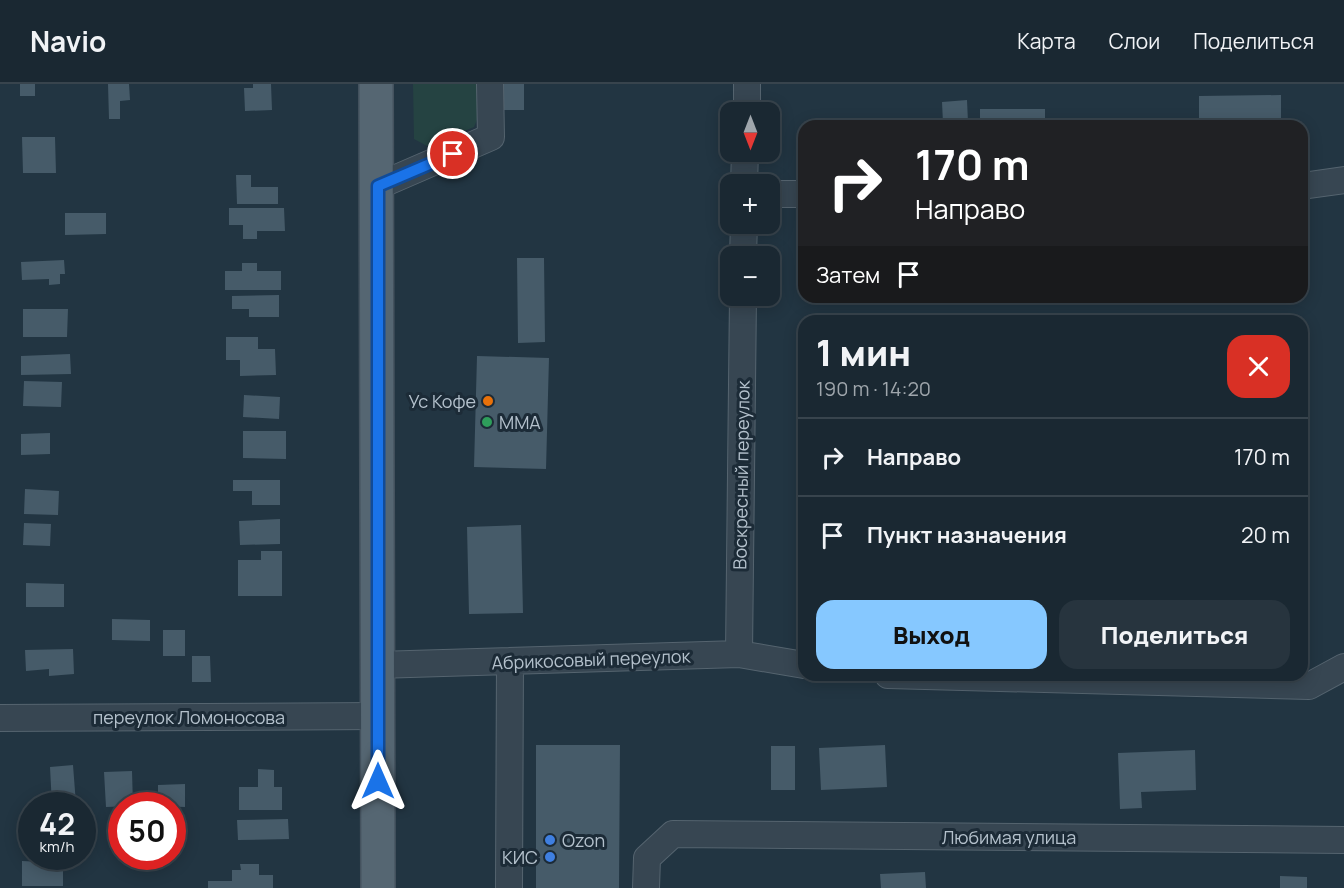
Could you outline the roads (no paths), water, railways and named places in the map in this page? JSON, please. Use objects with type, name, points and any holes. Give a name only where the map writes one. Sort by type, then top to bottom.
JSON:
[{"type":"main road","points":[[376,84],[378,888]]},
{"type":"street","points":[[378,186],[490,137],[490,84]]},
{"type":"street","points":[[747,84],[747,102]]},
{"type":"street","points":[[1308,185],[1344,180]]},
{"type":"street","points":[[780,194],[798,194]]},
{"type":"street","name":"Воскресный переулок","points":[[739,654],[743,306]]},
{"type":"street","name":"Абрикосовый переулок","points":[[377,665],[739,654],[798,664]]},
{"type":"street","points":[[509,888],[510,661]]},
{"type":"street","points":[[1118,681],[1309,686],[1344,668]]},
{"type":"street","name":"переулок Ломоносова","points":[[0,718],[378,716]]},
{"type":"street","name":"Любимая улица","points":[[646,888],[647,858],[673,834],[1344,840]]},
{"type":"place","name":"Ус Кофе","points":[[488,401]]},
{"type":"place","name":"ММА","points":[[487,422]]},
{"type":"place","name":"Ozon","points":[[550,840]]},
{"type":"place","name":"КИС","points":[[550,857]]}]
